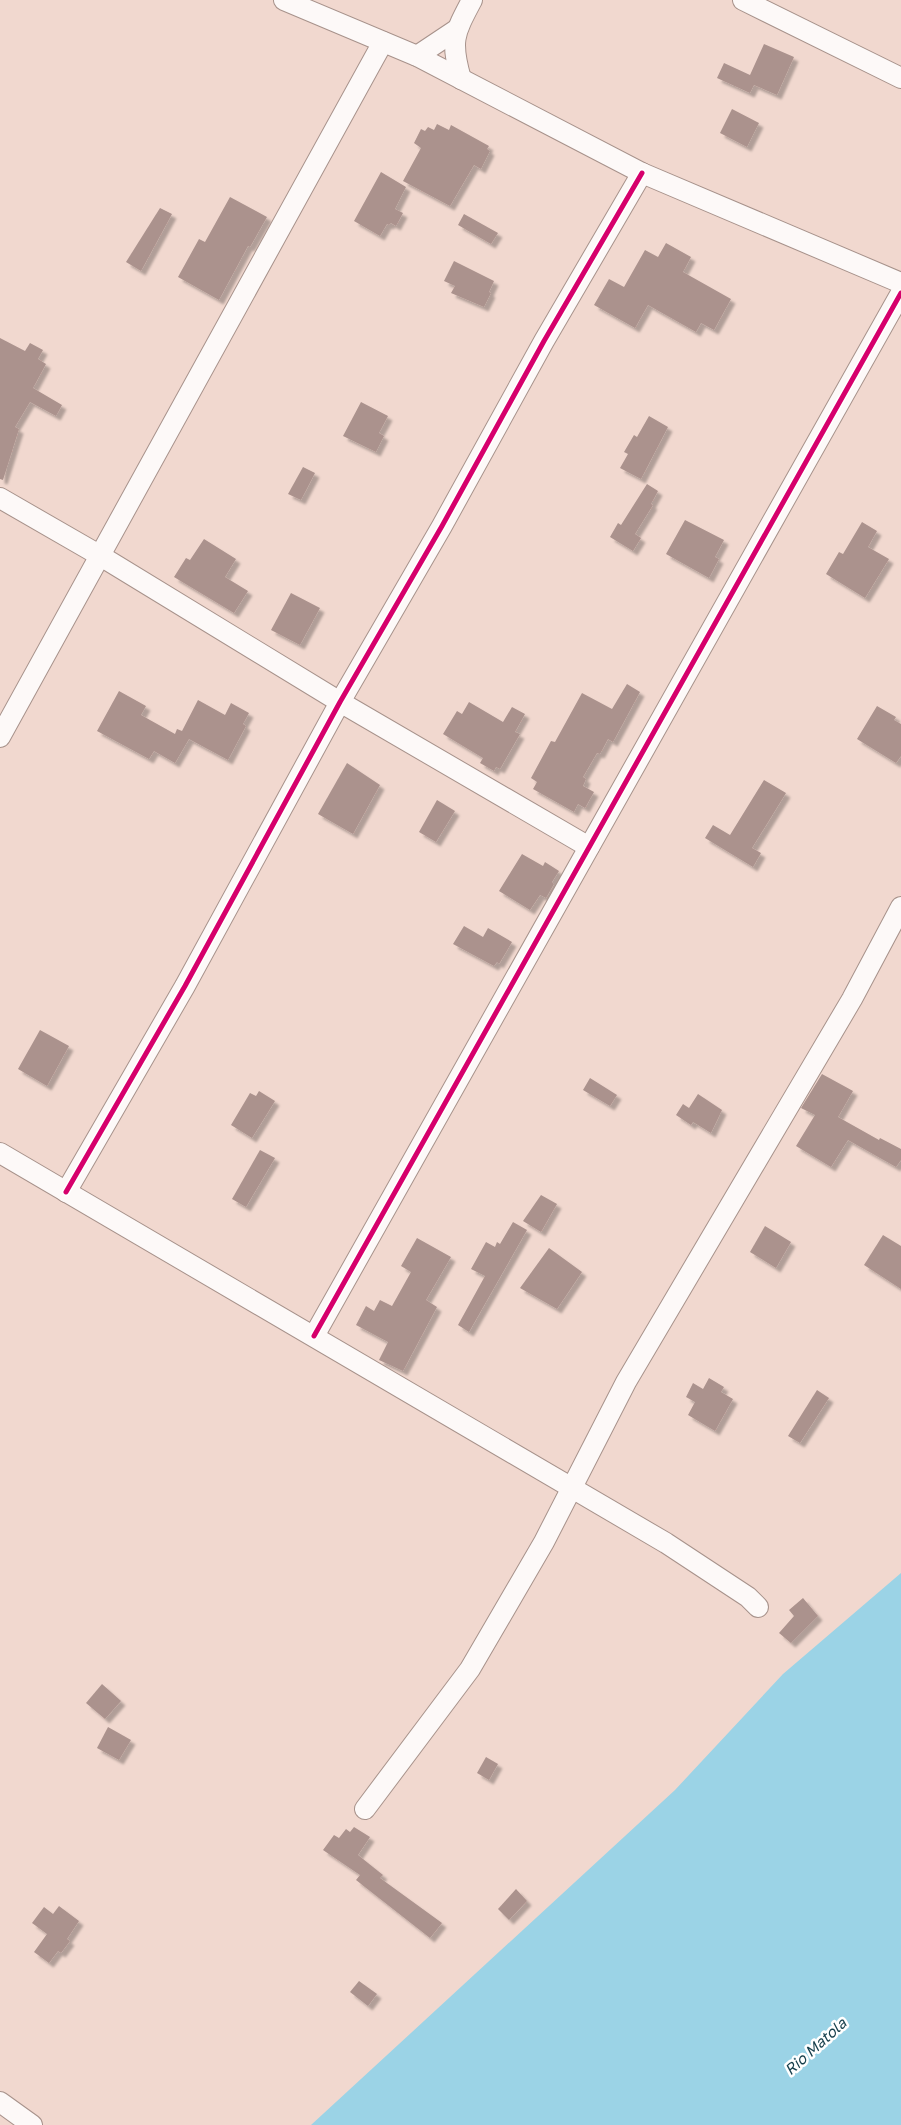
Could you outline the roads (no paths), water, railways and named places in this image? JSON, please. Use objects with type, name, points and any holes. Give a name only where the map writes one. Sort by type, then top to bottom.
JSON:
[{"type":"street","points":[[284,0],[322,7],[383,42],[417,56],[642,173],[901,283]]},
{"type":"street","points":[[461,79],[455,48],[456,30],[472,0]]},
{"type":"street","points":[[743,0],[901,78]]},
{"type":"street","points":[[417,56],[456,30]]},
{"type":"street","points":[[0,737],[383,42]]},
{"type":"street","points":[[66,1192],[185,986],[340,702],[442,526],[544,341],[642,173]]},
{"type":"street","points":[[314,1336],[901,294]]},
{"type":"street","points":[[0,498],[99,555],[340,702],[590,846]]},
{"type":"street","points":[[365,1809],[470,1669],[544,1542],[626,1382],[852,999],[901,908]]},
{"type":"street","points":[[0,1153],[573,1487],[666,1543],[748,1597],[758,1607]]},
{"type":"street","points":[[0,2102],[32,2125]]},
{"type":"water","name":"Rio Matola","points":[[901,1573],[901,2125],[311,2125],[675,1790],[783,1674]]}]
